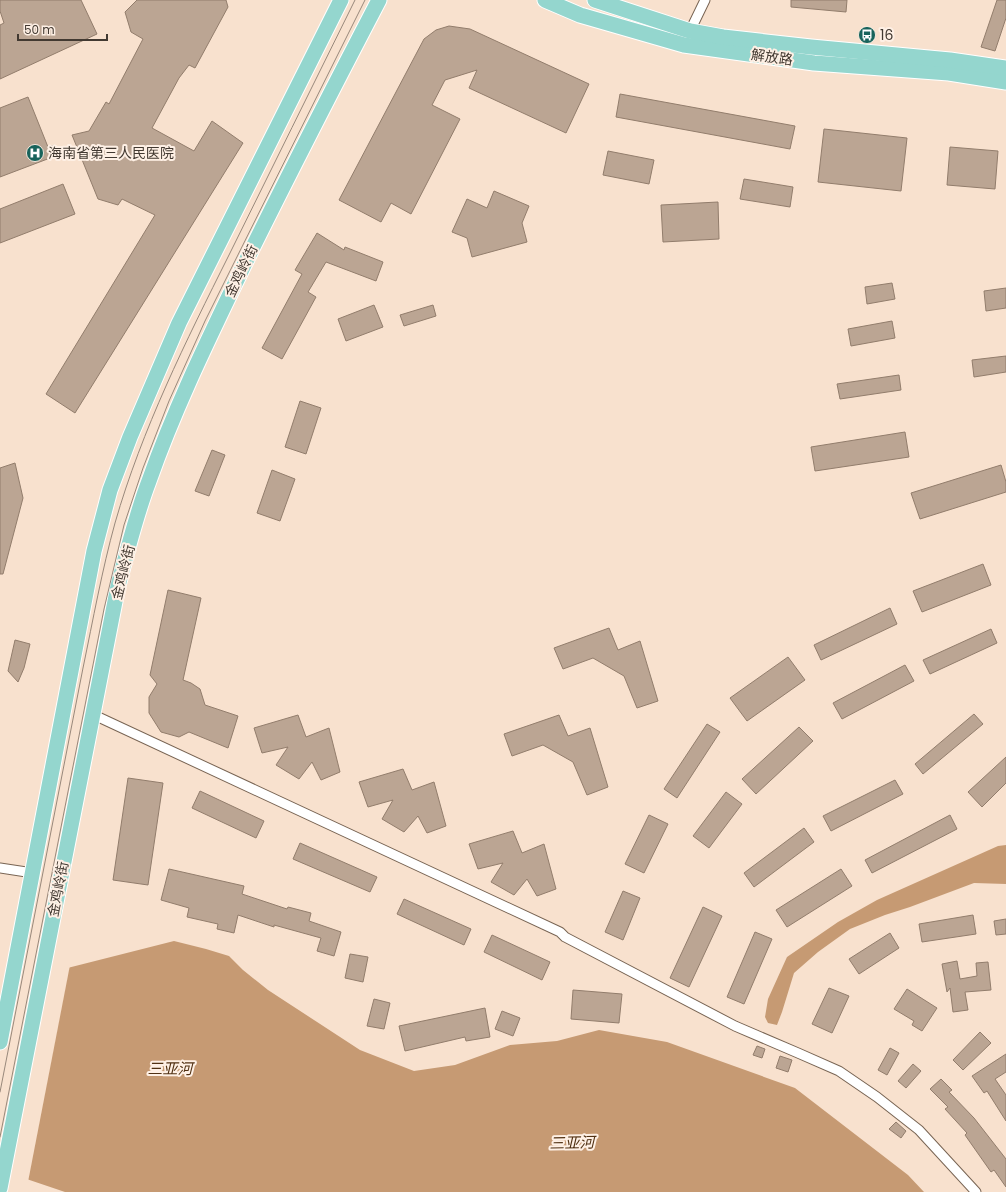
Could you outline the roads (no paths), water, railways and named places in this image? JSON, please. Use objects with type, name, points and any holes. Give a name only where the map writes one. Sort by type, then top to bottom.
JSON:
[{"type":"main road","name":"金鸡岭街","points":[[0,1042],[94,551],[110,490],[130,437],[179,323],[341,0]]},
{"type":"main road","name":"金鸡岭街","points":[[0,1188],[94,715],[118,586],[148,482],[177,409],[210,335],[287,178],[379,0]]},
{"type":"main road","name":"解放路","points":[[545,0],[580,15],[684,45],[814,63],[949,73],[1006,82]]},
{"type":"main road","name":"解放路","points":[[595,0],[690,31],[723,37],[811,48],[950,60],[1006,68]]},
{"type":"street","points":[[690,31],[705,0]]},
{"type":"street","points":[[94,715],[560,932],[564,936],[735,1026],[798,1052],[839,1072],[877,1097],[919,1130],[976,1192]]},
{"type":"street","points":[[0,868],[32,873]]},
{"type":"water","points":[[1006,845],[1006,884],[974,883],[850,929],[818,952],[794,973],[777,1025],[768,1023],[765,1017],[768,999],[787,957],[838,922],[877,900],[998,846]]},
{"type":"water","name":"三亚河","points":[[174,941],[229,956],[243,970],[268,990],[360,1050],[414,1071],[455,1065],[510,1045],[557,1041],[599,1030],[667,1042],[795,1088],[908,1175],[924,1192],[65,1192],[0,1170],[28,978]]},
{"type":"tram line","points":[[0,1092],[98,595],[110,541],[126,488],[138,454],[181,353],[355,0]]},
{"type":"tram line","points":[[0,1137],[104,609],[124,525],[143,468],[169,401],[205,321],[365,0]]},
{"type":"place","name":"16","points":[[867,35]]},
{"type":"place","name":"海南省第三人民医院","points":[[35,153]]}]
